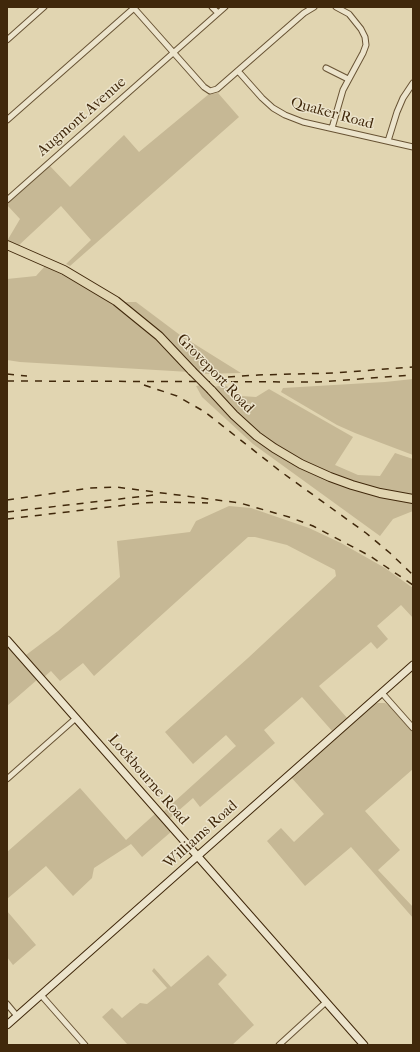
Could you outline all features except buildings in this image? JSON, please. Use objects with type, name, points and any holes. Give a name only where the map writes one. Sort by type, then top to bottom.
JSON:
[{"type":"main road","name":"Groveport Road","points":[[7,245],[64,270],[116,301],[159,336],[234,415],[257,436],[274,448],[301,464],[330,477],[380,493],[413,499]]},
{"type":"main road","name":"Lockbourne Road","points":[[7,640],[364,1045]]},
{"type":"main road","name":"Williams Road","points":[[7,1024],[413,665]]},
{"type":"street","points":[[7,40],[44,7]]},
{"type":"street","points":[[212,7],[218,13]]},
{"type":"street","name":"Augmont Avenue","points":[[7,200],[225,7]]},
{"type":"street","points":[[7,120],[133,8],[204,87],[210,91],[218,89],[304,13],[314,7]]},
{"type":"street","points":[[332,128],[339,102],[348,79],[366,45],[363,33],[353,20],[343,10],[336,7]]},
{"type":"street","points":[[326,68],[348,79]]},
{"type":"street","name":"Quaker Road","points":[[238,71],[262,98],[279,112],[298,120],[413,147]]},
{"type":"street","points":[[388,142],[397,112],[413,83]]},
{"type":"street","points":[[382,693],[413,728]]},
{"type":"street","points":[[7,779],[76,718]]},
{"type":"street","points":[[41,995],[85,1045]]},
{"type":"street","points":[[278,1045],[326,1002]]},
{"type":"street","points":[[7,1004],[16,1016]]},
{"type":"shaded area","points":[[218,93],[239,117],[70,266],[66,264],[91,240],[61,206],[18,246],[7,241],[20,219],[7,205],[7,202],[49,165],[70,187],[124,135],[139,152],[209,94]]},
{"type":"shaded area","points":[[45,266],[84,286],[108,301],[140,325],[190,372],[7,360],[7,279],[36,276]]},
{"type":"shaded area","points":[[123,302],[136,302],[180,335],[241,373],[201,374],[161,334]]},
{"type":"shaded area","points":[[413,379],[413,455],[337,425],[281,392],[283,388]]},
{"type":"shaded area","points":[[201,385],[252,437],[281,457],[303,469],[343,485],[413,502],[413,511],[393,519],[380,536],[253,444],[202,397],[196,386]]},
{"type":"shaded area","points":[[225,385],[241,396],[256,397],[269,389],[353,437],[335,465],[358,475],[380,476],[395,453],[413,459],[413,495],[387,491],[350,481],[282,449],[258,432],[240,416],[213,387]]},
{"type":"shaded area","points":[[229,506],[251,508],[309,528],[341,543],[385,568],[413,588],[413,618],[401,605],[377,626],[388,639],[377,649],[371,642],[319,686],[348,719],[333,732],[302,697],[264,730],[275,743],[200,807],[193,798],[169,819],[163,812],[236,746],[226,735],[193,764],[165,732],[248,658],[336,576],[335,570],[287,545],[255,537],[248,537],[94,676],[83,663],[60,681],[51,671],[44,677],[26,655],[58,631],[120,577],[117,541],[190,532],[196,521]]},
{"type":"shaded area","points":[[7,643],[38,679],[7,706]]},
{"type":"shaded area","points":[[385,703],[389,706],[413,733],[413,769],[365,811],[400,850],[378,870],[413,907],[413,918],[351,847],[305,886],[267,841],[281,828],[294,842],[324,814],[290,776],[374,704]]},
{"type":"shaded area","points":[[80,788],[126,840],[156,813],[172,831],[142,857],[131,844],[94,868],[92,878],[73,896],[46,866],[7,899],[7,852]]},
{"type":"shaded area","points":[[7,911],[36,945],[13,965],[7,957]]},
{"type":"shaded area","points":[[208,955],[227,975],[218,984],[254,1025],[232,1045],[128,1045],[102,1017],[112,1008],[122,1018],[140,1003],[147,1004],[167,988],[152,971],[154,968],[171,987]]},
{"type":"railway","points":[[228,377],[333,373],[413,367]]},
{"type":"railway","points":[[7,374],[27,376]]},
{"type":"railway","points":[[7,381],[318,382],[413,375]]},
{"type":"railway","points":[[144,385],[177,396],[205,412],[280,471],[366,533],[413,575]]},
{"type":"railway","points":[[7,500],[91,488],[116,487],[240,503],[289,517],[313,526],[370,556],[413,585]]},
{"type":"railway","points":[[7,512],[154,495]]},
{"type":"railway","points":[[7,519],[143,503],[208,503]]}]
